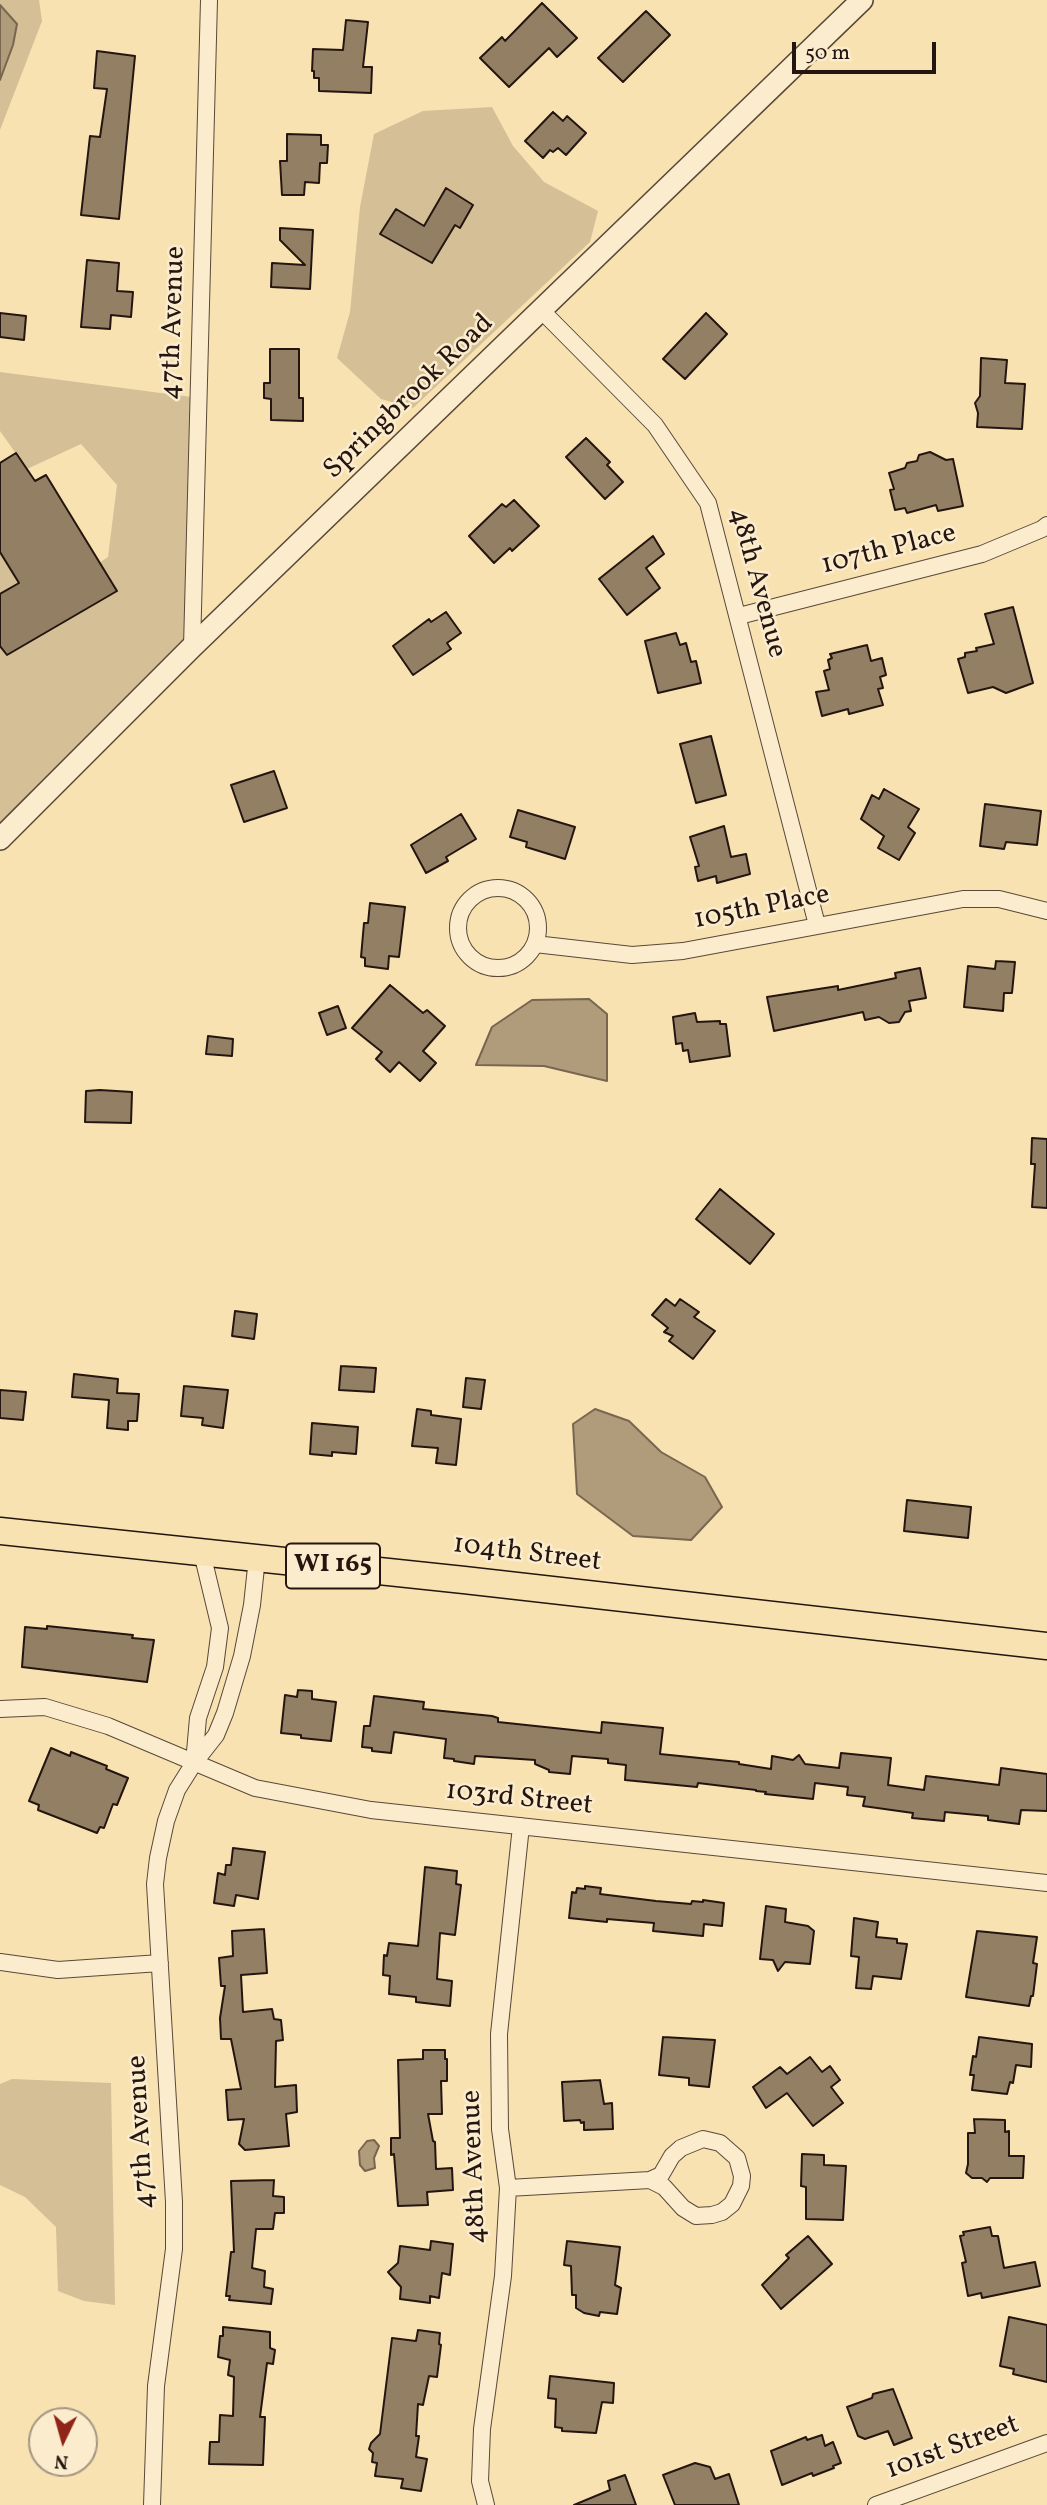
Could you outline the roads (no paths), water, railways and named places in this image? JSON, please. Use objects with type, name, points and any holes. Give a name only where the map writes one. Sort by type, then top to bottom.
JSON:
[{"type":"main road","name":"104th Street","points":[[0,1531],[1047,1646]]},
{"type":"street","name":"47th Avenue","points":[[192,647],[209,0]]},
{"type":"street","name":"Springbrook Road","points":[[0,839],[192,647],[862,0]]},
{"type":"street","name":"48th Avenue","points":[[541,310],[655,425],[708,503],[817,925]]},
{"type":"street","name":"107th Place","points":[[738,616],[982,554],[1047,525]]},
{"type":"street","points":[[500,888],[513,891],[524,897],[537,919],[535,944],[527,956],[516,964],[489,968],[466,954],[457,928],[460,915],[475,895],[500,888]]},
{"type":"street","name":"105th Place","points":[[535,944],[606,953],[683,951],[963,899],[999,899],[1047,911]]},
{"type":"street","points":[[194,1763],[198,1718],[215,1667],[220,1628],[202,1553]]},
{"type":"street","name":"47th Avenue","points":[[152,2505],[156,2386],[174,2249],[174,2202],[155,1884],[166,1821],[177,1790],[216,1735],[231,1694],[252,1605],[257,1558]]},
{"type":"street","name":"103rd Street","points":[[0,1709],[45,1707],[108,1726],[255,1788],[377,1810],[1047,1883]]},
{"type":"street","name":"48th Avenue","points":[[486,2505],[480,2481],[482,2429],[503,2276],[508,2188],[500,2129],[499,2034],[520,1826]]},
{"type":"street","points":[[0,1962],[58,1970],[160,1964]]},
{"type":"street","points":[[508,2188],[650,2180],[661,2175],[672,2156],[681,2148],[703,2139],[720,2143],[737,2158],[742,2176],[741,2186],[732,2204],[722,2212],[696,2216],[683,2208],[664,2187],[650,2180]]},
{"type":"street","name":"101st Street","points":[[876,2505],[1047,2443]]}]
